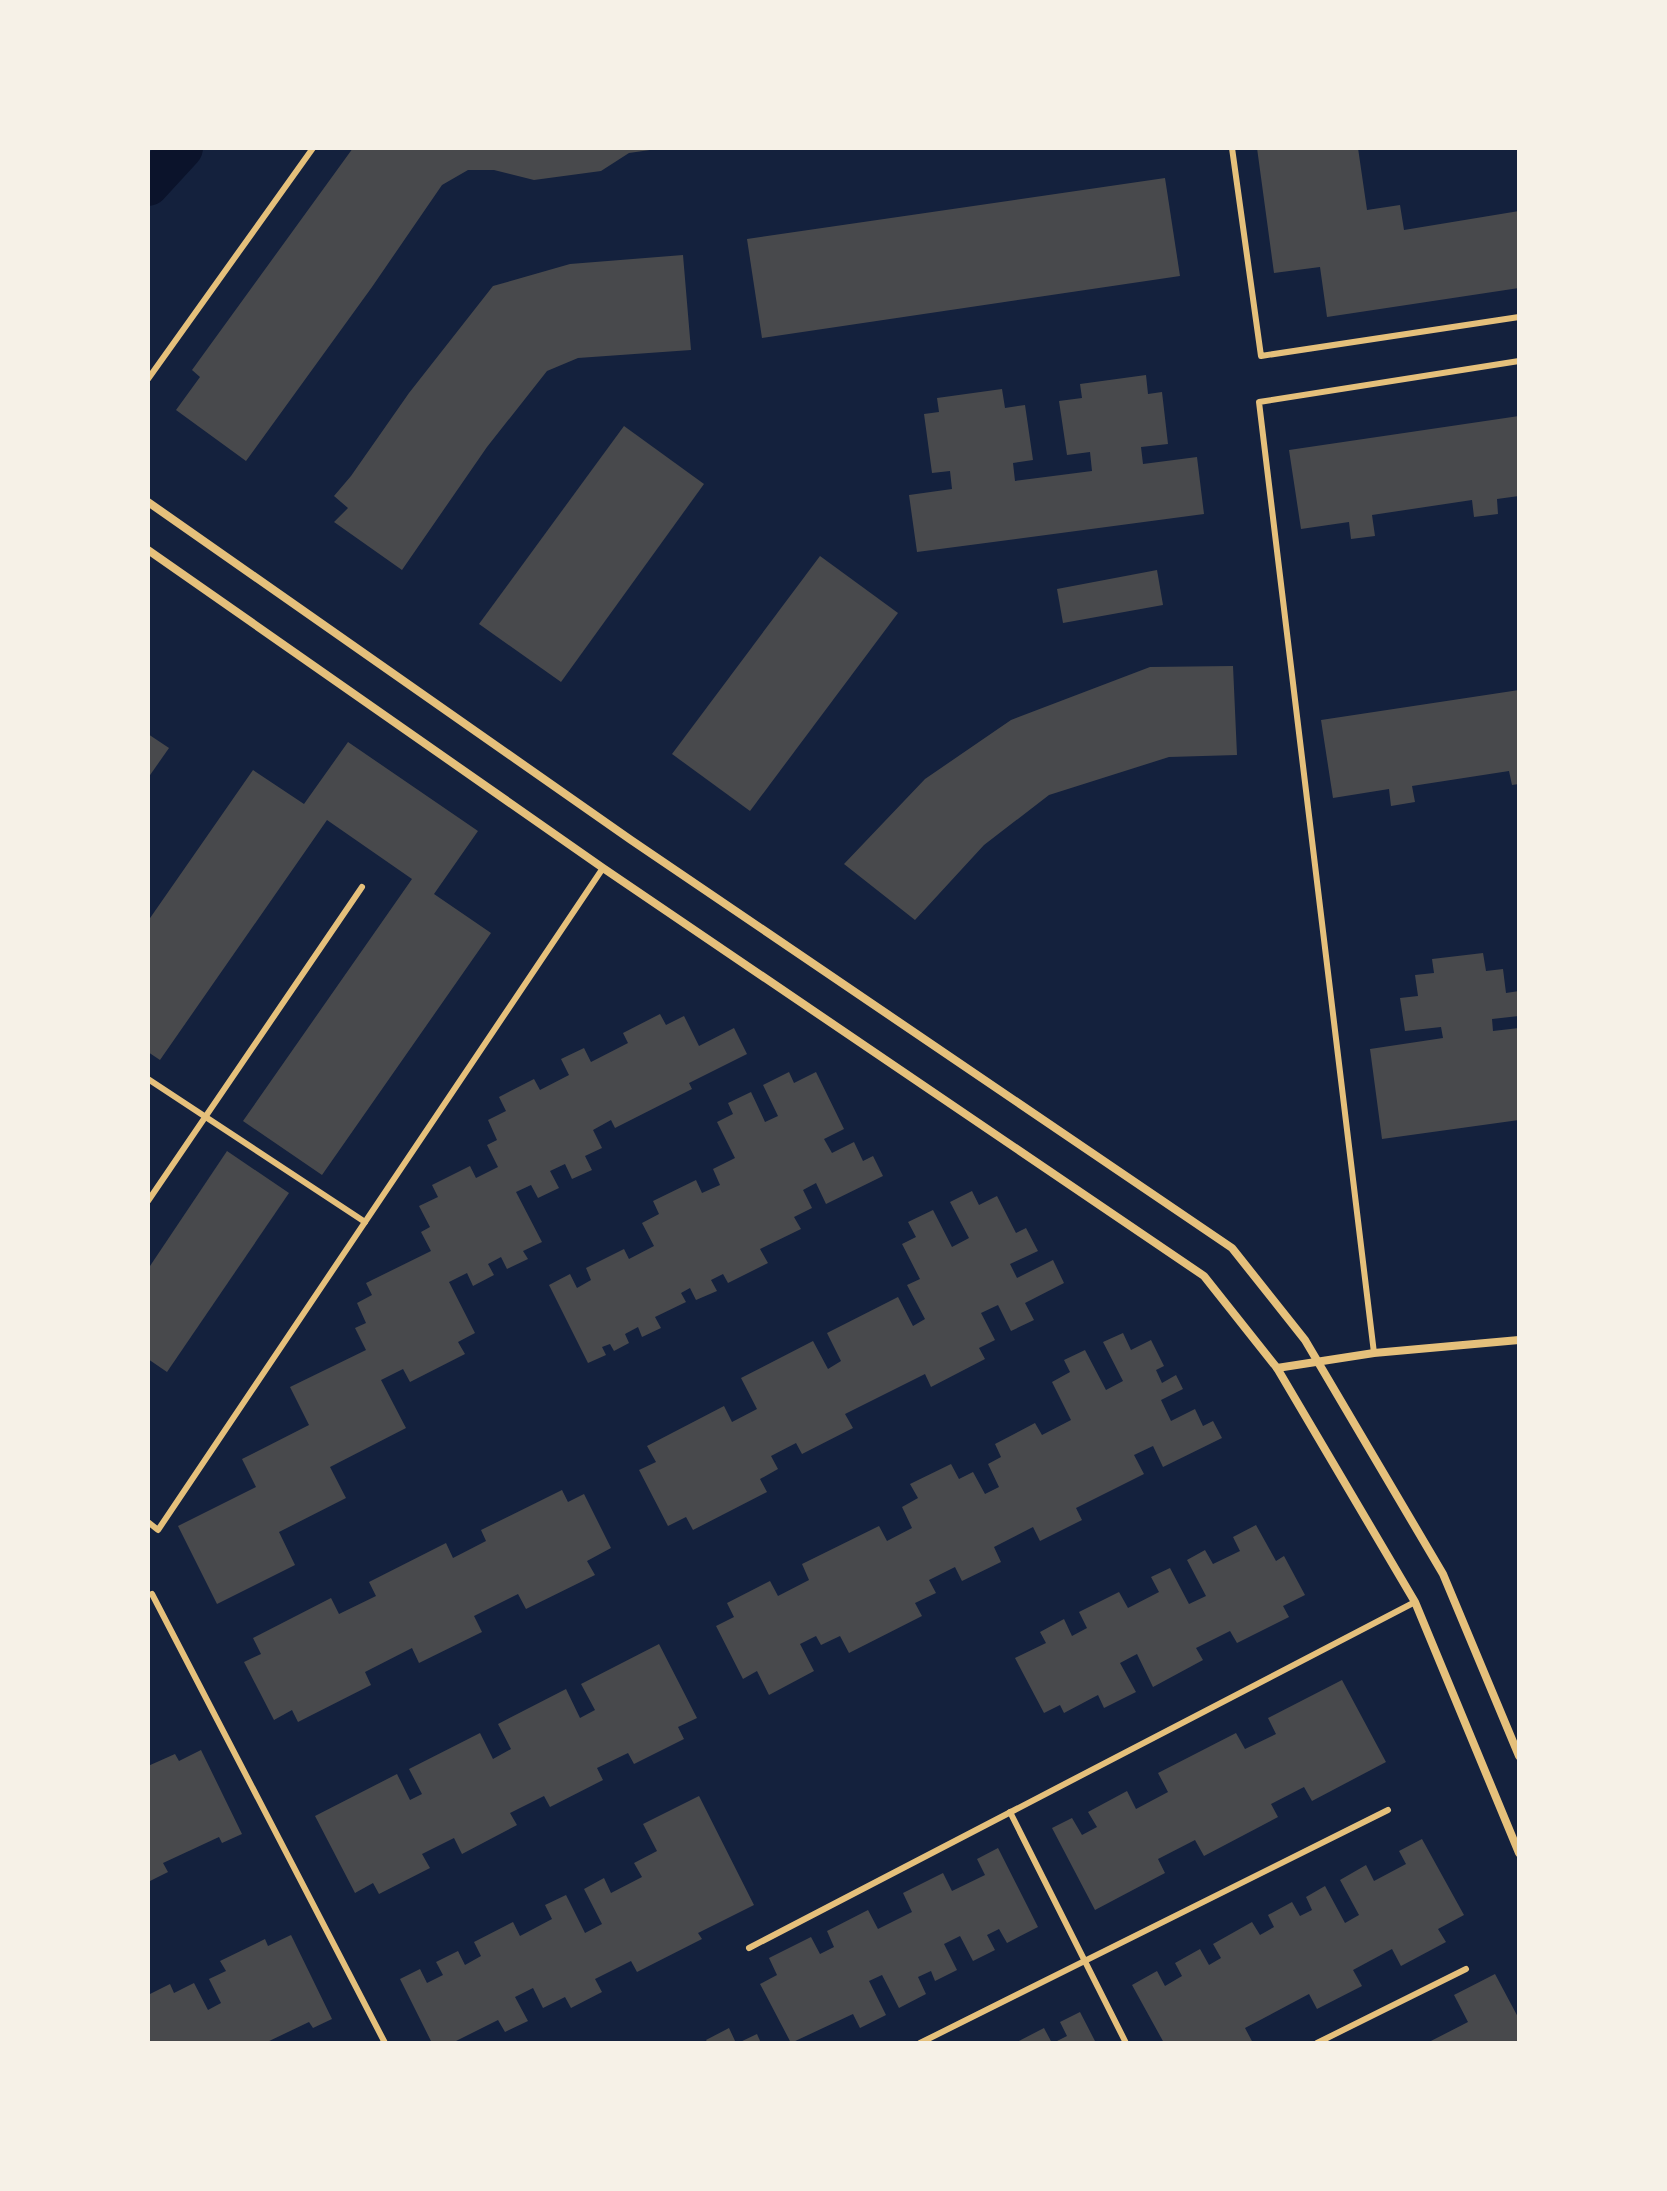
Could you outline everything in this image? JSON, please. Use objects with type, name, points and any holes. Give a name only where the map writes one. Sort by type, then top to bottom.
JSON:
[{"type":"street","points":[[148,502],[631,840],[1232,1248],[1305,1340],[1443,1574],[1519,1756]]},
{"type":"street","points":[[148,550],[603,868],[1204,1276],[1277,1368],[1415,1602],[1519,1853]]},
{"type":"street","points":[[1277,1368],[1374,1353],[1519,1340]]},
{"type":"lane","points":[[148,379],[313,148]]},
{"type":"lane","points":[[1232,148],[1261,356],[1519,317]]},
{"type":"lane","points":[[1374,1353],[1259,402],[1519,361]]},
{"type":"lane","points":[[148,1522],[158,1530],[603,868]]},
{"type":"lane","points":[[148,1201],[362,887]]},
{"type":"lane","points":[[148,1079],[365,1222]]},
{"type":"lane","points":[[152,1594],[385,2043]]},
{"type":"lane","points":[[749,1948],[1415,1602]]},
{"type":"lane","points":[[920,2043],[1388,1810]]},
{"type":"lane","points":[[1010,1812],[1126,2043]]},
{"type":"lane","points":[[1317,2043],[1466,1969]]},
{"type":"building","points":[[353,148],[650,150],[629,153],[601,171],[534,180],[494,170],[468,170],[442,185],[246,461],[176,410],[200,377],[192,370]]},
{"type":"building","points":[[1257,148],[1358,148],[1367,210],[1400,205],[1404,230],[1519,211],[1519,288],[1327,317],[1320,267],[1274,273]]},
{"type":"building","points":[[1165,178],[1180,276],[762,338],[747,239]]},
{"type":"building","points":[[683,255],[691,350],[578,358],[547,371],[487,447],[402,570],[334,522],[348,508],[334,496],[493,286],[570,264]]},
{"type":"building","points":[[1146,375],[1148,394],[1162,392],[1168,444],[1141,447],[1143,464],[1197,457],[1204,514],[917,552],[909,495],[952,489],[950,471],[932,473],[924,414],[939,412],[937,398],[1002,389],[1005,408],[1025,405],[1033,460],[1013,463],[1015,481],[1092,471],[1090,452],[1067,455],[1059,401],[1082,398],[1080,384]]},
{"type":"building","points":[[1519,416],[1519,496],[1497,499],[1498,514],[1474,517],[1472,500],[1372,515],[1375,536],[1351,539],[1349,522],[1301,529],[1289,450]]},
{"type":"building","points":[[624,426],[704,484],[561,682],[479,624]]},
{"type":"building","points":[[820,556],[898,613],[750,811],[672,754]]},
{"type":"building","points":[[1157,570],[1163,605],[1063,623],[1057,589]]},
{"type":"building","points":[[1233,666],[1237,755],[1169,757],[1049,795],[984,845],[915,920],[844,864],[925,779],[1011,720],[1150,667]]},
{"type":"building","points":[[1519,690],[1519,784],[1512,785],[1509,771],[1412,786],[1415,802],[1391,806],[1389,789],[1333,798],[1321,720]]},
{"type":"building","points":[[148,734],[169,748],[148,778]]},
{"type":"building","points":[[348,742],[478,831],[434,894],[491,933],[322,1175],[243,1121],[412,879],[327,820],[160,1060],[148,1052],[148,921],[253,770],[304,804]]},
{"type":"building","points":[[1483,953],[1486,971],[1503,969],[1506,993],[1519,991],[1519,1016],[1492,1019],[1493,1031],[1519,1028],[1519,1120],[1382,1139],[1370,1049],[1443,1038],[1441,1027],[1405,1031],[1400,998],[1418,996],[1415,975],[1434,973],[1432,959]]},
{"type":"building","points":[[660,1014],[666,1025],[684,1016],[699,1046],[734,1028],[747,1054],[689,1083],[692,1089],[615,1128],[611,1120],[593,1130],[602,1148],[585,1156],[592,1170],[572,1179],[565,1164],[550,1171],[559,1188],[538,1198],[531,1185],[516,1192],[542,1242],[523,1251],[528,1259],[507,1269],[501,1257],[488,1264],[494,1275],[473,1286],[467,1273],[449,1282],[475,1333],[458,1342],[465,1354],[410,1382],[403,1369],[381,1380],[406,1428],[330,1467],[346,1498],[279,1532],[295,1565],[217,1604],[178,1526],[256,1487],[242,1459],[309,1425],[290,1387],[366,1350],[355,1328],[366,1323],[357,1303],[372,1295],[366,1283],[431,1251],[421,1232],[430,1227],[419,1206],[438,1197],[432,1185],[470,1166],[476,1178],[498,1167],[487,1145],[497,1140],[488,1120],[506,1111],[499,1097],[534,1079],[540,1090],[569,1075],[561,1059],[584,1048],[591,1062],[628,1043],[623,1033]]},
{"type":"building","points":[[789,1072],[794,1083],[816,1072],[844,1129],[824,1139],[832,1153],[854,1142],[863,1161],[873,1156],[883,1176],[826,1204],[816,1183],[803,1190],[812,1208],[794,1217],[801,1229],[760,1249],[768,1263],[728,1283],[723,1274],[711,1280],[717,1291],[696,1300],[690,1288],[681,1293],[686,1302],[655,1317],[661,1328],[642,1337],[638,1327],[625,1334],[629,1343],[614,1351],[610,1344],[602,1347],[606,1355],[588,1363],[549,1285],[570,1274],[577,1288],[591,1280],[586,1268],[624,1249],[629,1259],[654,1246],[642,1223],[659,1214],[653,1201],[696,1180],[702,1193],[720,1185],[713,1169],[735,1158],[717,1122],[733,1114],[728,1103],[751,1092],[765,1122],[778,1116],[763,1085]]},
{"type":"building","points":[[227,1151],[289,1193],[167,1372],[148,1359],[148,1269]]},
{"type":"building","points":[[972,1191],[979,1205],[997,1196],[1016,1233],[1026,1228],[1038,1251],[1010,1264],[1017,1278],[1053,1260],[1064,1283],[1025,1303],[1034,1320],[1011,1331],[998,1305],[981,1313],[995,1340],[979,1348],[985,1359],[931,1387],[925,1374],[845,1414],[853,1428],[802,1454],[796,1443],[771,1456],[778,1469],[760,1479],[767,1492],[693,1530],[686,1517],[668,1526],[639,1470],[656,1462],[647,1446],[724,1406],[732,1422],[757,1409],[741,1378],[813,1341],[828,1369],[841,1361],[827,1333],[898,1297],[913,1326],[925,1319],[907,1285],[920,1279],[902,1244],[916,1237],[908,1222],[933,1210],[952,1247],[969,1238],[950,1202]]},
{"type":"building","points":[[1123,1333],[1131,1350],[1151,1340],[1164,1366],[1156,1370],[1162,1383],[1176,1375],[1183,1389],[1161,1400],[1171,1421],[1195,1409],[1203,1426],[1213,1421],[1222,1438],[1163,1467],[1153,1446],[1134,1455],[1144,1474],[1076,1508],[1082,1520],[1040,1541],[1033,1527],[994,1547],[1001,1562],[962,1581],[955,1567],[929,1580],[936,1593],[915,1603],[922,1616],[849,1653],[840,1636],[821,1645],[816,1636],[800,1644],[814,1671],[769,1695],[757,1671],[743,1679],[716,1626],[734,1617],[727,1603],[770,1581],[778,1596],[809,1580],[802,1564],[879,1526],[887,1541],[912,1528],[902,1507],[918,1498],[910,1484],[951,1464],[959,1479],[973,1472],[985,1494],[999,1487],[988,1464],[1001,1457],[995,1444],[1035,1423],[1042,1435],[1071,1420],[1052,1382],[1070,1372],[1064,1360],[1085,1350],[1106,1390],[1123,1381],[1103,1342]]},
{"type":"building","points":[[562,1490],[568,1502],[584,1494],[611,1548],[587,1561],[595,1575],[526,1609],[518,1594],[474,1616],[482,1632],[419,1663],[412,1648],[365,1672],[371,1685],[298,1722],[292,1710],[274,1720],[244,1662],[261,1654],[253,1638],[331,1598],[339,1614],[376,1596],[369,1582],[446,1543],[453,1558],[486,1541],[481,1530]]},
{"type":"building","points":[[1256,1525],[1276,1561],[1284,1556],[1305,1595],[1283,1606],[1289,1617],[1237,1643],[1230,1631],[1196,1648],[1203,1660],[1153,1687],[1137,1654],[1120,1663],[1136,1692],[1104,1708],[1098,1695],[1064,1713],[1060,1705],[1044,1713],[1015,1658],[1046,1643],[1040,1632],[1064,1619],[1072,1636],[1087,1628],[1079,1612],[1119,1592],[1128,1608],[1159,1592],[1151,1577],[1170,1568],[1189,1604],[1206,1596],[1187,1560],[1205,1550],[1213,1564],[1240,1551],[1233,1537]]},
{"type":"building","points":[[659,1644],[697,1718],[678,1727],[684,1739],[634,1764],[628,1753],[597,1768],[603,1780],[550,1807],[544,1796],[510,1813],[517,1825],[462,1854],[454,1838],[422,1854],[430,1868],[379,1894],[373,1883],[355,1893],[315,1816],[397,1774],[410,1800],[422,1794],[409,1769],[480,1733],[493,1759],[511,1749],[498,1724],[566,1689],[580,1718],[595,1710],[581,1684]]},
{"type":"building","points":[[1342,1680],[1386,1762],[1312,1801],[1304,1787],[1271,1804],[1278,1817],[1204,1856],[1195,1840],[1158,1859],[1165,1873],[1095,1910],[1052,1828],[1072,1818],[1082,1835],[1097,1827],[1088,1812],[1127,1791],[1136,1809],[1168,1792],[1158,1773],[1236,1733],[1245,1749],[1276,1734],[1268,1718]]},
{"type":"building","points":[[201,1750],[242,1834],[222,1843],[219,1837],[163,1863],[168,1872],[148,1882],[148,1766],[175,1754],[179,1761]]},
{"type":"building","points":[[699,1796],[754,1905],[698,1933],[702,1939],[637,1972],[631,1961],[595,1979],[602,1992],[571,2008],[565,1997],[543,2008],[533,1988],[515,1997],[528,2021],[505,2032],[498,2020],[452,2043],[432,2043],[400,1979],[420,1969],[427,1983],[443,1975],[436,1962],[458,1951],[465,1965],[481,1956],[474,1942],[513,1922],[520,1936],[552,1919],[545,1905],[566,1895],[585,1933],[602,1924],[584,1889],[604,1878],[611,1893],[642,1877],[634,1863],[657,1851],[643,1824]]},
{"type":"building","points":[[1422,1839],[1464,1915],[1438,1929],[1446,1942],[1401,1966],[1392,1949],[1353,1970],[1362,1986],[1317,2009],[1309,1994],[1245,2028],[1253,2043],[1164,2043],[1132,1985],[1157,1971],[1165,1986],[1182,1976],[1175,1963],[1200,1949],[1209,1965],[1221,1958],[1213,1944],[1252,1922],[1260,1935],[1274,1927],[1268,1915],[1292,1902],[1300,1916],[1312,1910],[1306,1897],[1325,1886],[1345,1923],[1359,1915],[1340,1880],[1366,1865],[1374,1881],[1406,1864],[1399,1851]]},
{"type":"building","points":[[998,1848],[1038,1927],[1007,1943],[999,1929],[987,1935],[995,1950],[973,1961],[960,1936],[944,1944],[957,1970],[935,1981],[931,1971],[918,1977],[926,1994],[899,2008],[882,1975],[869,1981],[886,2015],[860,2028],[853,2014],[791,2043],[760,1984],[777,1975],[769,1958],[811,1937],[820,1954],[834,1947],[827,1931],[868,1910],[878,1929],[912,1912],[903,1893],[943,1873],[952,1891],[985,1875],[977,1859]]},
{"type":"building","points":[[291,1935],[332,2019],[313,2028],[309,2022],[265,2043],[148,2043],[148,1995],[170,1984],[174,1993],[194,1983],[208,2010],[221,2003],[209,1979],[226,1971],[220,1961],[265,1939],[268,1946]]},
{"type":"building","points":[[1495,1974],[1519,2019],[1519,2043],[1427,2043],[1468,2022],[1454,1995]]},
{"type":"building","points":[[1080,2012],[1096,2043],[1053,2043],[1067,2036],[1060,2022]]},
{"type":"building","points":[[729,2028],[736,2043],[708,2043],[706,2040]]},
{"type":"building","points":[[1044,2028],[1052,2043],[1015,2043]]},
{"type":"building","points":[[757,2034],[761,2043],[738,2043]]},
{"type":"waterway","points":[[148,185],[182,148]]}]
